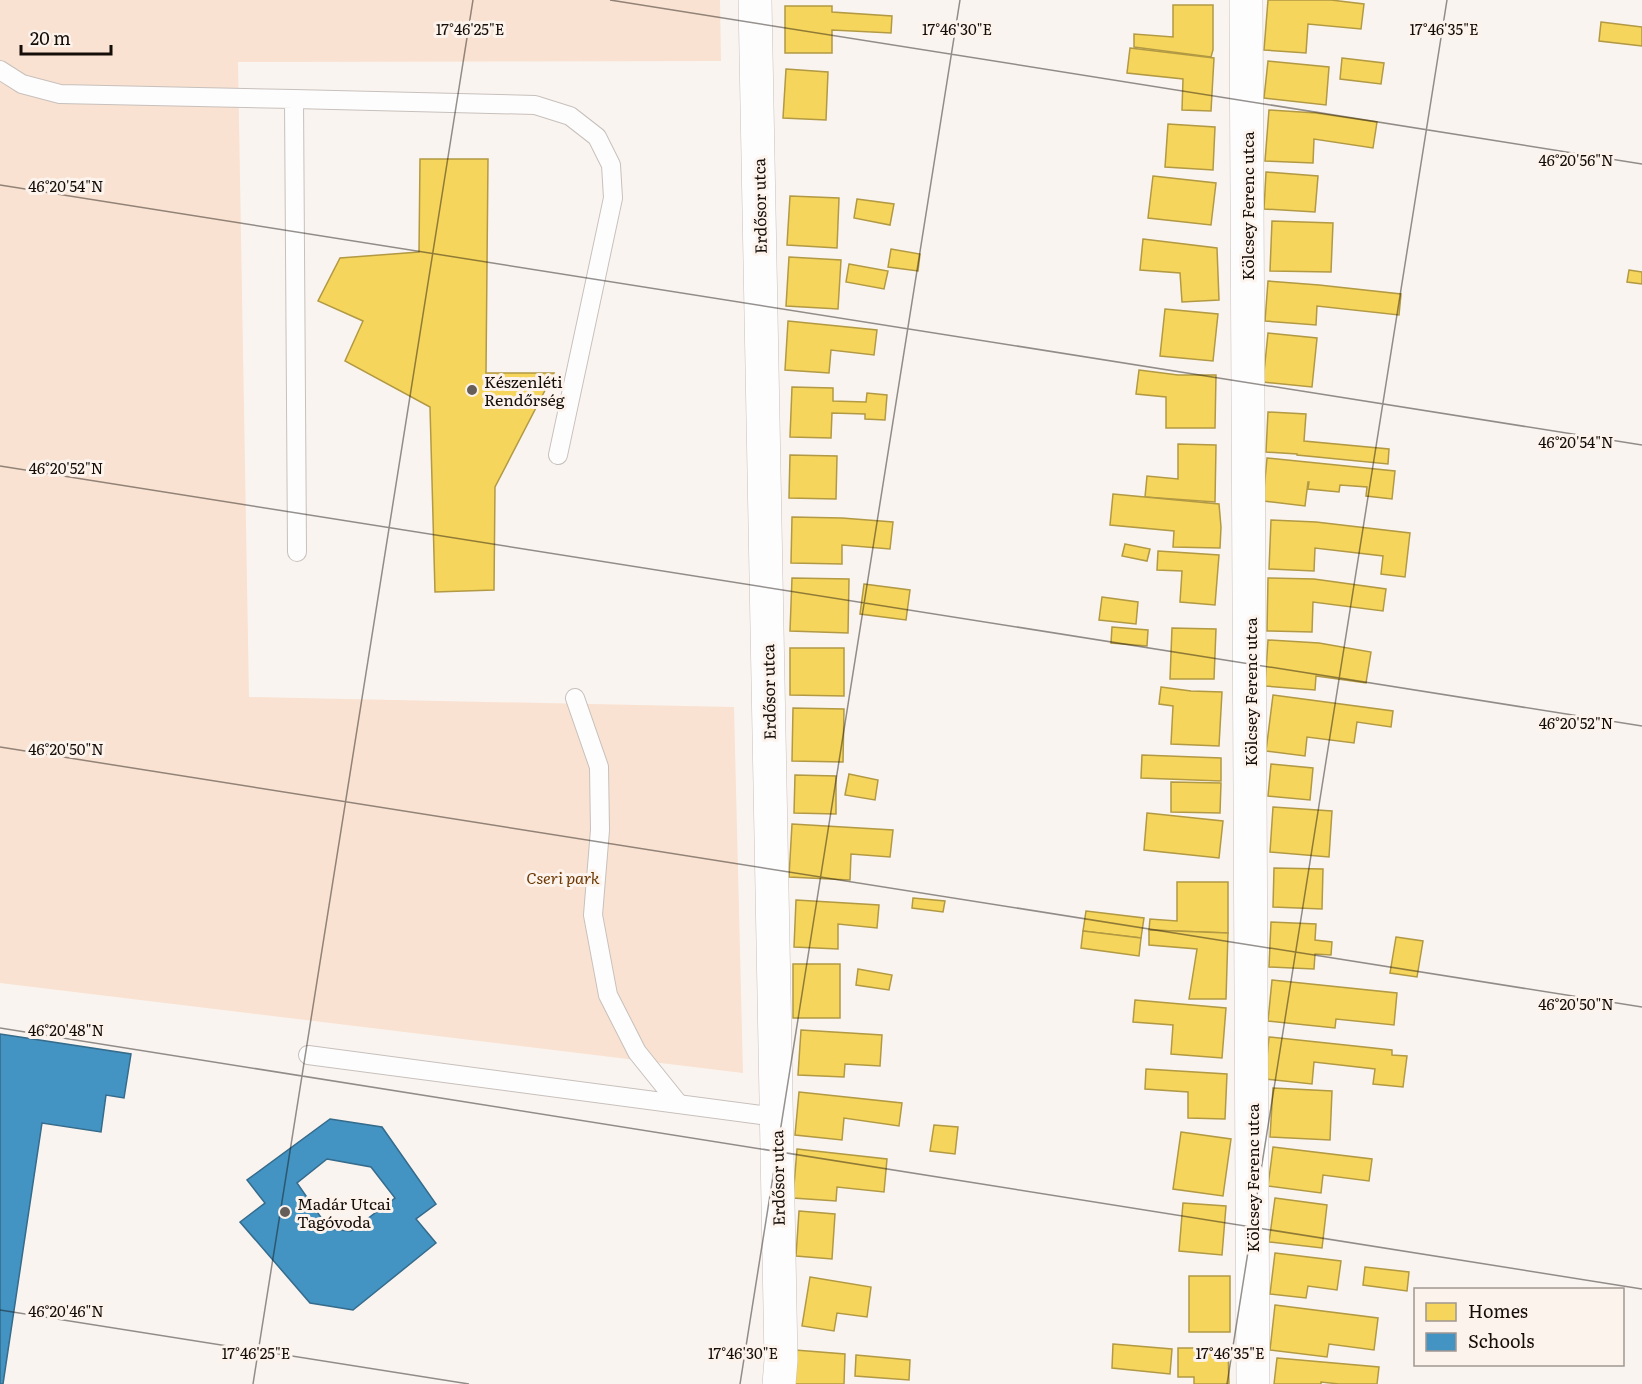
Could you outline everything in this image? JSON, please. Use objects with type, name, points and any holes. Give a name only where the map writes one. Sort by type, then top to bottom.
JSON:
[{"type":"street","name":"Erdősor utca","points":[[755,0],[781,1360],[779,1384]]},
{"type":"street","name":"Kölcsey Ferenc utca","points":[[1246,0],[1253,1384]]},
{"type":"lane","points":[[0,70],[22,84],[60,94],[535,105],[570,116],[597,137],[611,165],[613,198],[558,454]]},
{"type":"lane","points":[[294,99],[297,552]]},
{"type":"lane","points":[[574,698],[599,767],[600,830],[593,915],[608,994],[637,1052],[678,1103]]},
{"type":"lane","points":[[308,1055],[776,1117]]},
{"type":"green space","name":"Cseri park","points":[[0,0],[720,0],[721,61],[238,62],[249,697],[734,707],[743,1073],[0,983]]},
{"type":"building: Homes","points":[[1268,0],[1331,0],[1364,4],[1361,29],[1308,24],[1306,53],[1264,50]]},
{"type":"building: Homes","points":[[1173,5],[1213,5],[1211,57],[1134,47],[1134,34],[1173,37]]},
{"type":"building: Homes","points":[[785,6],[832,6],[832,12],[892,16],[891,33],[832,30],[832,53],[785,53]]},
{"type":"building: Homes","points":[[1601,22],[1642,27],[1642,46],[1599,41]]},
{"type":"building: Homes","points":[[1130,48],[1214,58],[1211,111],[1182,110],[1183,79],[1127,73]]},
{"type":"building: Homes","points":[[1342,58],[1384,63],[1381,84],[1340,79]]},
{"type":"building: Homes","points":[[1268,61],[1329,67],[1326,105],[1264,98]]},
{"type":"building: Homes","points":[[786,69],[828,72],[826,120],[783,118]]},
{"type":"building: Homes","points":[[1269,110],[1316,113],[1377,122],[1373,148],[1314,139],[1313,163],[1265,161]]},
{"type":"building: Homes","points":[[1168,124],[1215,127],[1213,170],[1165,167]]},
{"type":"building: Homes","name":"Készenléti Rendőrség","points":[[420,159],[488,159],[486,373],[554,373],[495,487],[494,590],[435,592],[430,407],[345,361],[363,321],[318,301],[340,258],[419,252]]},
{"type":"building: Homes","points":[[1266,172],[1318,176],[1315,212],[1264,209]]},
{"type":"building: Homes","points":[[1153,176],[1216,183],[1211,225],[1148,218]]},
{"type":"building: Homes","points":[[790,196],[839,198],[837,248],[787,245]]},
{"type":"building: Homes","points":[[857,199],[894,204],[890,225],[854,218]]},
{"type":"building: Homes","points":[[1272,221],[1333,223],[1331,272],[1270,271]]},
{"type":"building: Homes","points":[[1143,239],[1217,248],[1219,300],[1182,302],[1180,273],[1140,270]]},
{"type":"building: Homes","points":[[891,249],[920,254],[918,271],[888,267]]},
{"type":"building: Homes","points":[[789,257],[841,260],[838,309],[786,306]]},
{"type":"building: Homes","points":[[849,264],[888,271],[884,289],[846,282]]},
{"type":"building: Homes","points":[[1629,270],[1642,272],[1642,284],[1627,282]]},
{"type":"building: Homes","points":[[1268,281],[1401,294],[1399,315],[1317,306],[1316,325],[1265,321]]},
{"type":"building: Homes","points":[[1165,309],[1218,314],[1213,361],[1160,356]]},
{"type":"building: Homes","points":[[788,321],[877,330],[874,355],[831,350],[829,373],[785,370]]},
{"type":"building: Homes","points":[[1268,333],[1317,338],[1312,387],[1263,382]]},
{"type":"building: Homes","points":[[1139,370],[1178,375],[1216,375],[1215,428],[1166,428],[1166,397],[1136,394]]},
{"type":"building: Homes","points":[[792,387],[833,388],[833,401],[866,402],[867,393],[887,395],[885,420],[865,419],[865,414],[832,413],[831,438],[790,437]]},
{"type":"building: Homes","points":[[1268,412],[1306,414],[1304,441],[1389,449],[1388,464],[1266,452]]},
{"type":"building: Homes","points":[[1178,444],[1216,445],[1215,502],[1145,497],[1147,476],[1178,479]]},
{"type":"building: Homes","points":[[790,455],[837,456],[836,499],[789,498]]},
{"type":"building: Homes","points":[[1267,458],[1395,471],[1392,499],[1366,496],[1367,487],[1340,485],[1339,492],[1308,489],[1308,482],[1305,506],[1263,501]]},
{"type":"building: Homes","points":[[1113,494],[1219,504],[1220,548],[1173,547],[1174,531],[1110,525]]},
{"type":"building: Homes","points":[[792,517],[893,522],[890,549],[842,545],[842,564],[791,563]]},
{"type":"building: Homes","points":[[1271,520],[1316,522],[1410,533],[1405,577],[1381,574],[1383,556],[1315,548],[1314,571],[1269,569]]},
{"type":"building: Homes","points":[[1125,544],[1150,549],[1147,561],[1122,556]]},
{"type":"building: Homes","points":[[1158,551],[1219,555],[1215,605],[1180,602],[1182,571],[1157,570]]},
{"type":"building: Homes","points":[[792,578],[849,579],[848,633],[790,631]]},
{"type":"building: Homes","points":[[1268,578],[1314,579],[1386,589],[1383,611],[1313,602],[1312,632],[1267,631]]},
{"type":"building: Homes","points":[[864,584],[910,590],[906,620],[860,614]]},
{"type":"building: Homes","points":[[1102,597],[1138,602],[1136,624],[1099,620]]},
{"type":"building: Homes","points":[[1112,627],[1148,630],[1147,646],[1111,643]]},
{"type":"building: Homes","points":[[1172,628],[1216,629],[1214,679],[1170,679]]},
{"type":"building: Homes","points":[[1268,640],[1319,643],[1371,652],[1366,683],[1316,676],[1315,690],[1265,686]]},
{"type":"building: Homes","points":[[790,648],[844,648],[844,696],[790,695]]},
{"type":"building: Homes","points":[[1161,687],[1222,692],[1219,746],[1171,744],[1173,706],[1159,704]]},
{"type":"building: Homes","points":[[1273,695],[1393,711],[1391,727],[1357,722],[1354,743],[1307,737],[1305,756],[1266,751]]},
{"type":"building: Homes","points":[[793,708],[844,709],[843,762],[792,761]]},
{"type":"building: Homes","points":[[1142,755],[1221,758],[1221,781],[1141,778]]},
{"type":"building: Homes","points":[[1271,764],[1313,768],[1310,800],[1268,796]]},
{"type":"building: Homes","points":[[849,774],[878,780],[875,800],[845,795]]},
{"type":"building: Homes","points":[[795,775],[836,776],[836,814],[794,813]]},
{"type":"building: Homes","points":[[1171,782],[1221,783],[1220,813],[1171,812]]},
{"type":"building: Homes","points":[[1273,807],[1332,811],[1329,857],[1270,852]]},
{"type":"building: Homes","points":[[1147,813],[1223,821],[1219,858],[1144,850]]},
{"type":"building: Homes","points":[[792,824],[893,830],[890,857],[851,854],[850,880],[789,877]]},
{"type":"building: Homes","points":[[1274,868],[1323,869],[1322,909],[1273,907]]},
{"type":"building: Homes","points":[[1177,882],[1228,882],[1228,933],[1149,930],[1150,919],[1177,921]]},
{"type":"building: Homes","points":[[913,898],[945,901],[943,912],[912,908]]},
{"type":"building: Homes","points":[[796,900],[879,905],[877,928],[838,924],[838,949],[794,947]]},
{"type":"building: Homes","points":[[1086,911],[1144,918],[1141,938],[1083,931]]},
{"type":"building: Homes","points":[[1271,922],[1316,924],[1315,940],[1332,942],[1331,955],[1315,954],[1314,969],[1269,967]]},
{"type":"building: Homes","points":[[1149,930],[1228,933],[1226,999],[1189,999],[1197,949],[1149,945]]},
{"type":"building: Homes","points":[[1083,931],[1141,938],[1139,956],[1081,948]]},
{"type":"building: Homes","points":[[1396,937],[1423,941],[1417,977],[1390,973]]},
{"type":"building: Homes","points":[[793,964],[840,964],[840,1018],[793,1018]]},
{"type":"building: Homes","points":[[858,969],[892,975],[889,990],[856,985]]},
{"type":"building: Homes","points":[[1272,980],[1397,993],[1394,1025],[1336,1019],[1335,1028],[1268,1021]]},
{"type":"building: Homes","points":[[1135,1000],[1226,1008],[1222,1058],[1171,1054],[1173,1025],[1133,1022]]},
{"type":"building: Homes","points":[[801,1030],[882,1035],[880,1066],[845,1064],[844,1077],[798,1075]]},
{"type":"building: Homes","points":[[1269,1037],[1392,1050],[1392,1055],[1407,1056],[1403,1087],[1373,1084],[1375,1069],[1314,1062],[1312,1084],[1265,1079]]},
{"type":"building: Homes","points":[[1146,1069],[1227,1074],[1225,1119],[1188,1118],[1188,1092],[1145,1089]]},
{"type":"building: Homes","points":[[1273,1088],[1332,1091],[1330,1140],[1270,1137]]},
{"type":"building: Homes","points":[[799,1092],[902,1103],[899,1126],[844,1118],[842,1140],[795,1135]]},
{"type":"building: Homes","points":[[934,1125],[958,1127],[955,1154],[930,1151]]},
{"type":"building: Homes","points":[[1181,1132],[1231,1139],[1223,1196],[1173,1189]]},
{"type":"building: Homes","points":[[1273,1147],[1372,1159],[1369,1181],[1323,1175],[1321,1193],[1268,1186]]},
{"type":"building: Homes","points":[[797,1149],[887,1159],[884,1192],[837,1187],[836,1201],[793,1198]]},
{"type":"building: Homes","points":[[1275,1198],[1327,1205],[1322,1248],[1269,1242]]},
{"type":"building: Homes","points":[[1183,1203],[1226,1206],[1222,1255],[1179,1251]]},
{"type":"building: Homes","points":[[799,1211],[835,1214],[832,1259],[796,1256]]},
{"type":"building: Homes","points":[[1275,1253],[1341,1261],[1337,1290],[1308,1286],[1306,1298],[1270,1294]]},
{"type":"building: Homes","points":[[1365,1267],[1409,1272],[1407,1291],[1363,1285]]},
{"type":"building: Homes","points":[[1189,1276],[1230,1276],[1230,1332],[1189,1332]]},
{"type":"building: Homes","points":[[810,1277],[871,1287],[867,1317],[837,1313],[834,1331],[802,1326]]},
{"type":"building: Homes","points":[[1275,1305],[1378,1318],[1374,1350],[1329,1344],[1327,1357],[1270,1350]]},
{"type":"building: Homes","points":[[1113,1344],[1172,1349],[1170,1374],[1112,1368]]},
{"type":"building: Homes","points":[[1178,1348],[1228,1348],[1229,1384],[1194,1384],[1194,1377],[1178,1377]]},
{"type":"building: Homes","points":[[795,1350],[845,1354],[844,1384],[793,1384]]},
{"type":"building: Homes","points":[[856,1355],[910,1360],[909,1380],[855,1376]]},
{"type":"building: Homes","points":[[1277,1358],[1379,1367],[1377,1384],[1321,1382],[1321,1384],[1274,1384]]},
{"type":"building: Schools","points":[[0,1034],[131,1054],[124,1098],[106,1095],[101,1132],[42,1123],[3,1384],[0,1384]]},
{"type":"building: Schools","name":"Madár Utcai Tagóvoda","points":[[330,1119],[382,1127],[436,1204],[416,1219],[436,1243],[353,1310],[310,1303],[240,1222],[265,1203],[247,1180]],"holes":[[[327,1159],[371,1167],[395,1198],[351,1231],[329,1229],[297,1183]]]},
{"type":"place","name":"Készenléti Rendőrség","points":[[472,390]]},
{"type":"place","name":"Madár Utcai Tagóvoda","points":[[285,1212]]}]
